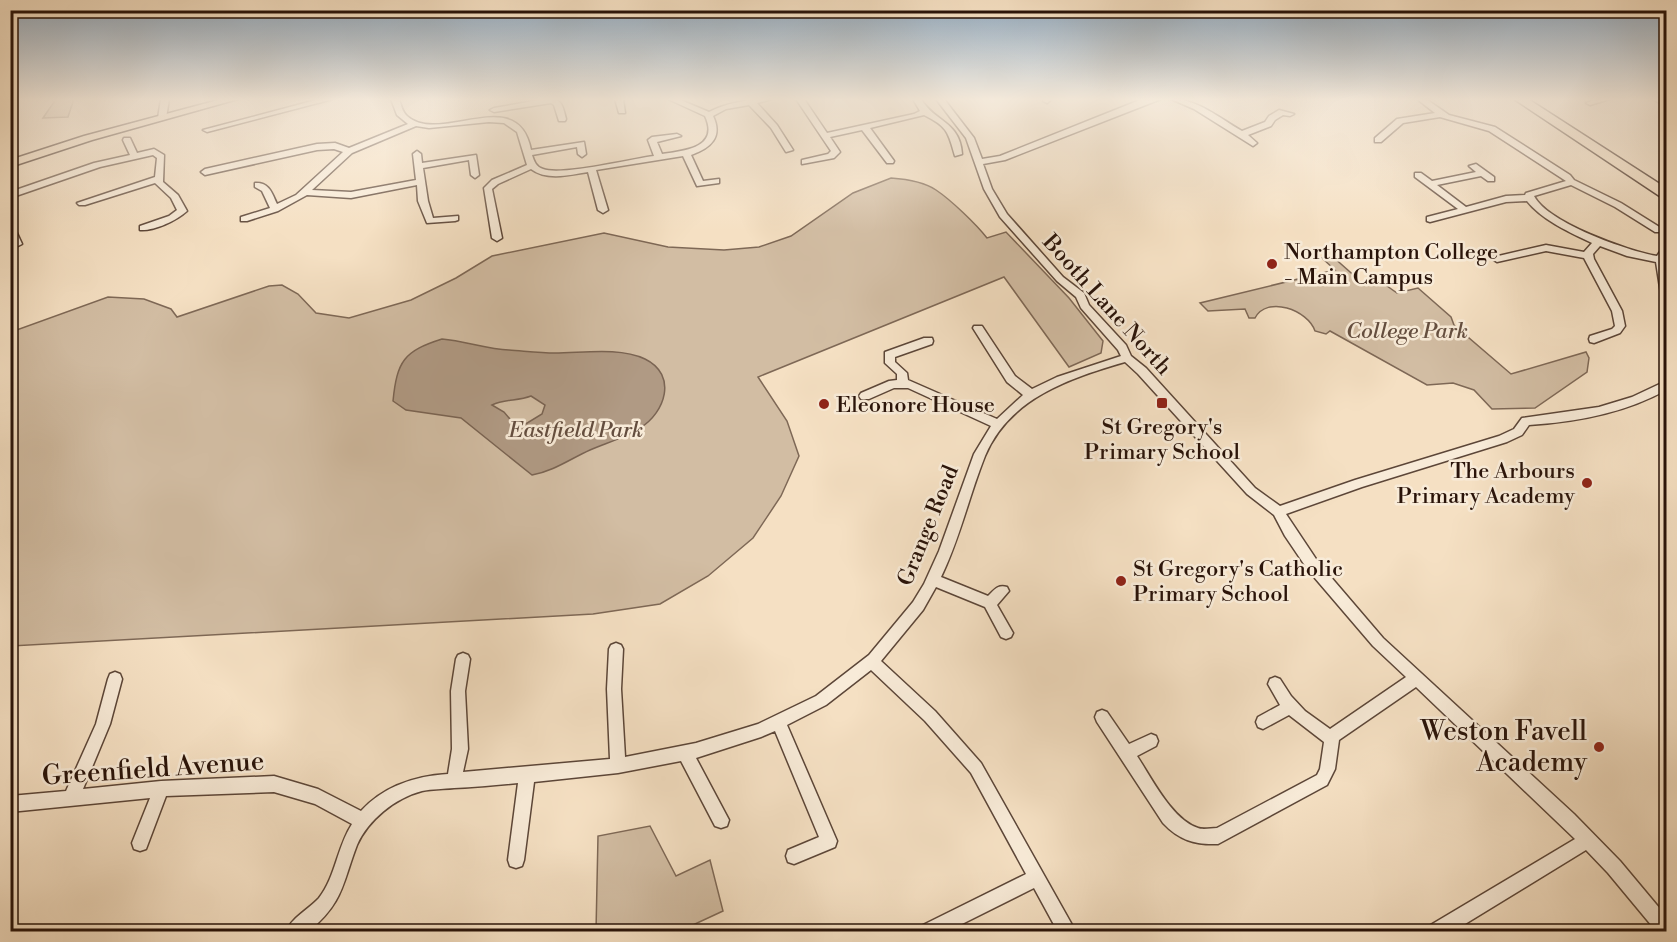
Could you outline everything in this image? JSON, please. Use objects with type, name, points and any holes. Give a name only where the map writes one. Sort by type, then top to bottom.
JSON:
[{"type":"highway","points":[[1588,143],[1666,194]]},
{"type":"highway","points":[[1603,143],[1666,184]]},
{"type":"main road","points":[[10,164],[72,143]]},
{"type":"street","points":[[128,143],[134,155]]},
{"type":"street","points":[[244,219],[275,209],[306,192],[349,151],[369,143]]},
{"type":"street","points":[[524,143],[532,166],[551,174],[592,170],[686,153],[705,143]]},
{"type":"street","points":[[653,143],[658,158]]},
{"type":"street","points":[[784,143],[789,150]]},
{"type":"street","points":[[805,162],[836,154],[830,143]]},
{"type":"street","points":[[877,143],[890,160]]},
{"type":"street","points":[[957,143],[958,154]]},
{"type":"street","name":"Booth Lane North","points":[[971,143],[988,189],[1003,215],[1060,279],[1080,295],[1085,306],[1122,348],[1127,358],[1142,371],[1251,491],[1278,512]]},
{"type":"street","points":[[979,162],[1002,158],[1040,143]]},
{"type":"street","points":[[1513,143],[1571,182],[1658,230]]},
{"type":"street","points":[[526,153],[581,144],[582,154]]},
{"type":"street","points":[[205,172],[316,147],[335,146],[349,151]]},
{"type":"street","points":[[10,195],[97,165],[150,152],[160,155],[158,179],[163,189],[175,197],[182,211],[172,218],[143,228]]},
{"type":"street","points":[[686,153],[700,184],[716,181]]},
{"type":"street","points":[[417,154],[430,221],[455,218]]},
{"type":"street","points":[[419,166],[473,157],[475,175]]},
{"type":"street","points":[[497,238],[488,188],[495,182],[532,166]]},
{"type":"street","points":[[1473,166],[1491,179]]},
{"type":"street","points":[[592,170],[603,210]]},
{"type":"street","points":[[1431,184],[1483,173]]},
{"type":"street","points":[[1418,174],[1465,210]]},
{"type":"street","points":[[82,203],[158,179]]},
{"type":"street","points":[[306,192],[351,195],[421,182]]},
{"type":"street","points":[[1529,198],[1531,194],[1571,182]]},
{"type":"street","points":[[258,185],[266,189],[275,209]]},
{"type":"street","points":[[1430,219],[1506,199],[1529,198],[1565,225],[1598,242],[1660,260]]},
{"type":"street","points":[[10,229],[17,244],[10,247]]},
{"type":"street","points":[[1588,256],[1598,242]]},
{"type":"street","points":[[1497,259],[1546,248],[1588,256]]},
{"type":"street","points":[[1666,249],[1660,260],[1666,294]]},
{"type":"street","points":[[1588,256],[1619,320],[1619,328],[1616,331],[1594,339]]},
{"type":"street","points":[[978,328],[1011,379],[1030,394]]},
{"type":"street","points":[[903,383],[902,373],[890,363],[889,355],[928,340]]},
{"type":"street","name":"Grange Road","points":[[294,932],[315,915],[329,898],[352,839],[363,820],[385,800],[411,786],[454,780],[527,776],[618,766],[685,753],[779,723],[831,692],[870,661],[902,629],[933,580],[980,454],[998,424],[1030,394],[1064,378],[1127,358]]},
{"type":"street","points":[[865,396],[893,384],[903,383],[915,386],[998,424]]},
{"type":"street","points":[[1666,385],[1644,396],[1577,416],[1526,421],[1518,432],[1503,439],[1359,483],[1278,512],[1289,532],[1343,604],[1415,679],[1568,820],[1608,861],[1666,929]]},
{"type":"street","points":[[933,580],[990,603],[1006,633]]},
{"type":"street","points":[[990,603],[1002,591]]},
{"type":"street","points":[[616,649],[614,689],[618,766]]},
{"type":"street","points":[[454,780],[460,749],[458,691],[463,659]]},
{"type":"street","points":[[870,661],[922,707],[963,751],[989,788],[1068,932]]},
{"type":"street","points":[[72,796],[103,724],[115,679]]},
{"type":"street","points":[[1102,717],[1178,827],[1199,837],[1210,837],[1218,836],[1322,780],[1329,768],[1332,739],[1338,731],[1415,679]]},
{"type":"street","points":[[1275,684],[1290,707],[1309,725],[1332,739]]},
{"type":"street","points":[[1263,722],[1290,707]]},
{"type":"street","points":[[779,723],[829,841],[794,856]]},
{"type":"street","points":[[1126,753],[1151,741]]},
{"type":"street","points":[[685,753],[721,820]]},
{"type":"street","points":[[516,860],[527,776]]},
{"type":"street","name":"Greenfield Avenue","points":[[10,804],[72,796],[259,784],[280,785],[318,796],[363,820]]},
{"type":"street","points":[[140,843],[161,789]]},
{"type":"street","points":[[1434,932],[1586,841]]},
{"type":"street","points":[[927,932],[1038,877]]},
{"type":"green space","name":"Eastfield Park","points":[[891,178],[920,183],[936,190],[963,212],[987,238],[1006,232],[1069,298],[1103,341],[1101,353],[1069,367],[1004,277],[758,377],[787,421],[799,456],[781,496],[753,538],[708,576],[660,604],[593,614],[11,646],[11,332],[108,297],[144,299],[171,309],[177,317],[269,286],[282,285],[298,294],[316,313],[349,318],[411,300],[456,278],[492,256],[604,233],[668,247],[724,250],[759,247],[791,236],[853,193]]},
{"type":"green space","name":"College Park","points":[[1332,256],[1359,280],[1356,281],[1357,283],[1377,279],[1397,293],[1418,288],[1451,317],[1454,325],[1511,374],[1586,352],[1589,358],[1587,372],[1535,408],[1492,409],[1474,390],[1453,383],[1427,385],[1330,331],[1326,334],[1315,331],[1304,317],[1287,308],[1268,307],[1255,318],[1249,318],[1245,309],[1208,311],[1200,303],[1335,270],[1322,258]]},
{"type":"green space","points":[[650,826],[676,876],[710,860],[723,911],[680,931],[596,931],[598,836]]},
{"type":"shaded area","points":[[442,339],[501,349],[549,353],[612,352],[635,355],[655,366],[662,374],[665,384],[664,394],[656,413],[640,428],[555,468],[532,475],[461,418],[406,410],[393,401],[400,367],[411,353]],"holes":[[[531,396],[545,405],[542,414],[524,425],[515,425],[504,412],[492,405]]]},
{"type":"place","name":"Northampton College - Main Campus","points":[[1272,264]]},
{"type":"place","name":"St Gregory's Primary School","points":[[1162,403]]},
{"type":"place","name":"Eleonore House","points":[[824,404]]},
{"type":"place","name":"The Arbours Primary Academy","points":[[1587,483]]},
{"type":"place","name":"St Gregory's Catholic Primary School","points":[[1121,581]]},
{"type":"place","name":"Weston Favell Academy","points":[[1599,747]]}]
